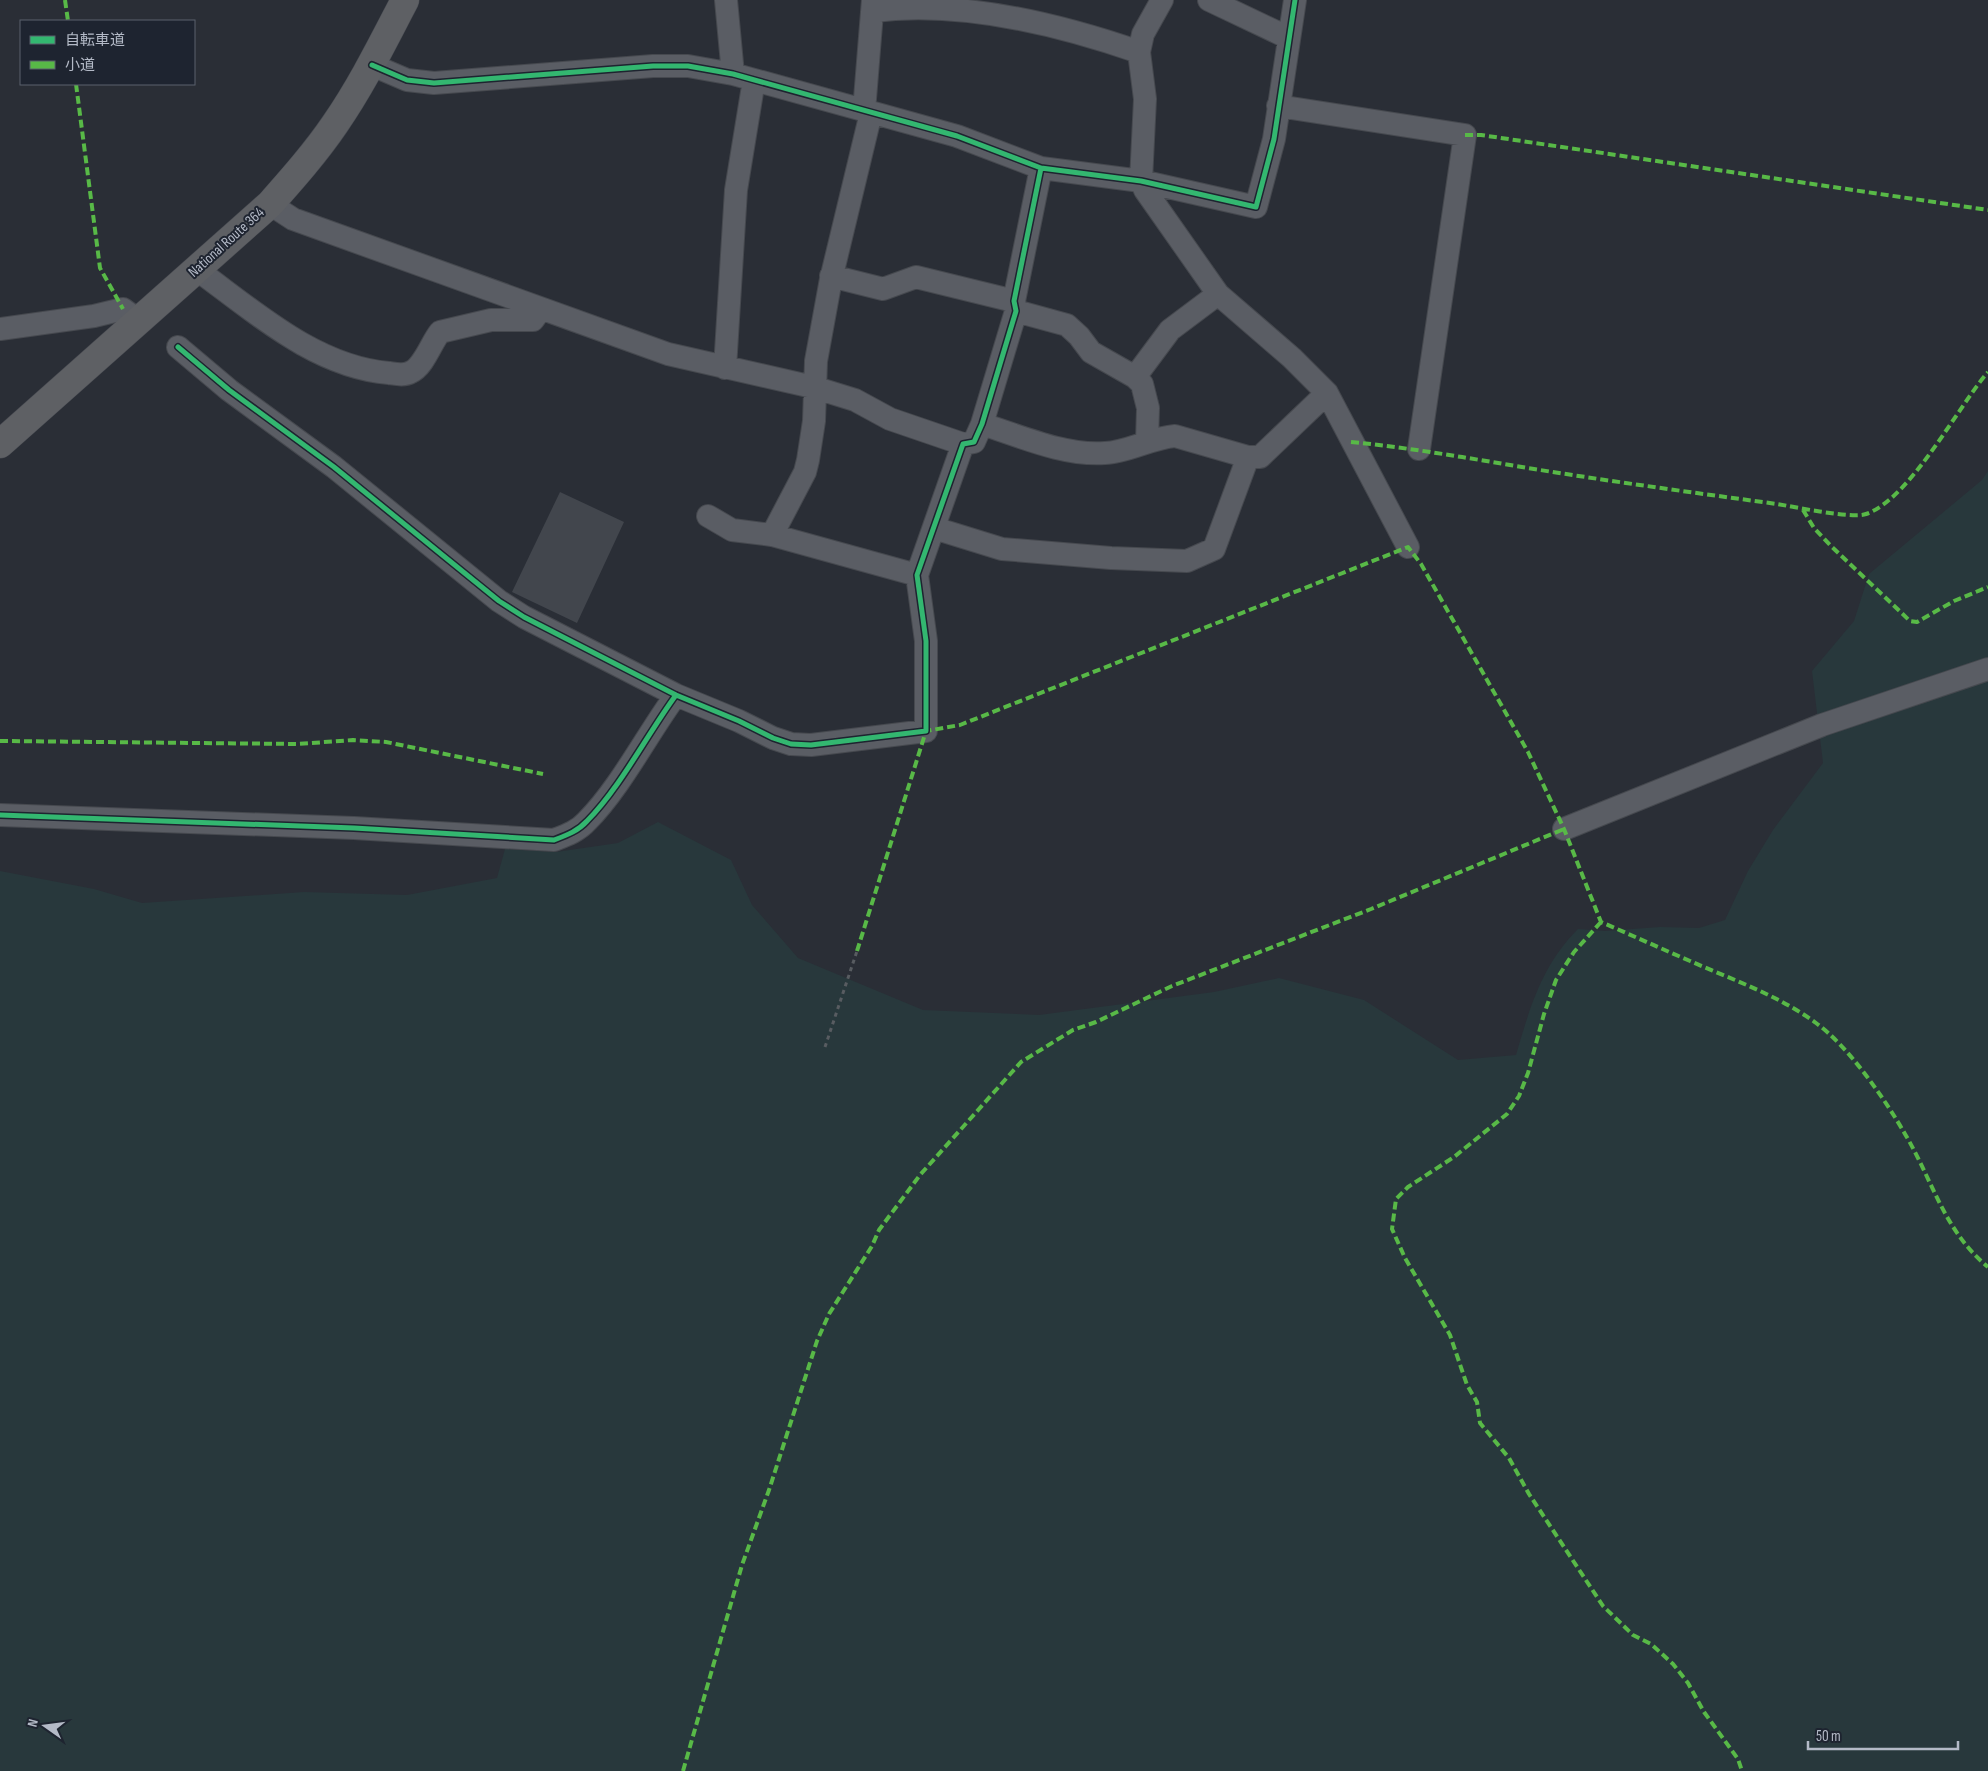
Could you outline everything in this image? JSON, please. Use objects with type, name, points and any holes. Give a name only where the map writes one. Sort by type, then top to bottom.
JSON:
[{"type":"highway","name":"National Route 364","points":[[0,444],[270,204],[303,167],[336,123],[372,65],[405,0]]},
{"type":"street","points":[[725,368],[743,77],[726,0]]},
{"type":"street","points":[[1162,0],[1143,34],[1139,52],[1145,99],[1141,181],[1144,190],[1218,294],[1292,358],[1327,393],[1408,546]]},
{"type":"street","points":[[1209,0],[1289,38]]},
{"type":"street","points":[[372,65],[407,80],[434,84],[652,66],[688,66],[743,77],[957,136],[1041,168],[1141,181],[1256,207],[1274,140],[1295,0]]},
{"type":"street","points":[[772,535],[805,472],[814,421],[813,387],[816,361],[831,276],[867,112],[873,6],[990,14],[1096,38],[1139,52]]},
{"type":"street","points":[[1278,106],[1465,135],[1418,449]]},
{"type":"street","points":[[270,204],[293,219],[668,354],[813,387],[855,400],[890,419],[963,444],[974,442],[982,424],[1015,306],[1041,168]]},
{"type":"street","points":[[196,269],[304,345],[342,364],[368,372],[404,375],[413,372],[440,332],[491,320],[533,320],[541,309]]},
{"type":"street","points":[[831,276],[882,290],[916,277],[1015,306],[1067,325],[1091,352],[1135,377],[1142,384],[1148,408],[1146,442]]},
{"type":"street","points":[[1135,377],[1170,330],[1218,294]]},
{"type":"street","points":[[0,328],[94,316],[122,309],[138,320]]},
{"type":"street","points":[[178,347],[229,390],[334,467],[499,600],[524,617],[676,694],[791,744],[811,745],[926,731],[928,690],[926,641],[917,575],[963,444]]},
{"type":"street","points":[[982,424],[1058,447],[1086,453],[1106,454],[1146,442],[1175,436],[1248,457],[1260,457],[1327,393]]},
{"type":"street","points":[[934,528],[1002,550],[1111,558],[1187,560],[1214,549],[1248,457]]},
{"type":"street","points":[[708,516],[732,530],[772,535],[917,575]]},
{"type":"street","points":[[1564,829],[1822,725],[1988,669]]},
{"type":"street","points":[[0,815],[363,828],[554,840],[571,834],[587,821],[626,769],[676,694]]},
{"type":"path","points":[[825,1047],[857,951]]},
{"type":"shaded area","points":[[1988,471],[1988,1771],[0,1771],[0,871],[94,889],[142,903],[304,892],[407,895],[497,878],[505,849],[556,852],[618,843],[658,822],[731,860],[752,905],[798,958],[923,1010],[1039,1015],[1214,992],[1279,978],[1364,1000],[1458,1060],[1516,1055],[1532,1004],[1546,972],[1555,957],[1578,929],[1605,931],[1660,927],[1699,928],[1725,920],[1748,871],[1773,830],[1823,763],[1812,671],[1854,621],[1869,574],[1982,480]]},
{"type":"building","points":[[560,492],[624,522],[577,623],[512,592]]},
{"type":"marked path","points":[[65,0],[68,20]]},
{"type":"marked path","points":[[76,85],[100,268],[123,309]]},
{"type":"marked path","points":[[1465,135],[1481,135],[1988,210]]},
{"type":"marked path","points":[[1351,442],[1823,512],[1859,515],[1866,514],[1883,505],[1899,491],[1932,451],[1988,372]]},
{"type":"marked path","points":[[1803,510],[1814,528],[1831,546],[1910,621],[1917,622],[1954,601],[1988,587]]},
{"type":"marked path","points":[[857,951],[926,731],[960,725],[1408,547],[1421,564],[1528,752],[1564,829],[1601,922],[1771,996],[1801,1013],[1828,1033],[1853,1059],[1887,1105],[1915,1152],[1940,1205],[1960,1238],[1988,1267]]},
{"type":"marked path","points":[[0,741],[298,744],[353,740],[386,742],[543,774]]},
{"type":"marked path","points":[[683,1771],[742,1565],[769,1490],[817,1341],[829,1314],[872,1246],[879,1230],[920,1175],[1021,1062],[1073,1030],[1096,1022],[1172,986],[1371,909],[1564,829]]},
{"type":"marked path","points":[[1601,922],[1574,952],[1556,980],[1544,1014],[1528,1073],[1519,1096],[1507,1114],[1454,1157],[1408,1187],[1396,1199],[1392,1229],[1405,1258],[1450,1335],[1467,1385],[1477,1402],[1480,1423],[1509,1458],[1529,1494],[1603,1606],[1633,1635],[1651,1644],[1673,1664],[1688,1683],[1704,1712],[1738,1759],[1742,1771]]},
{"type":"cycle path","points":[[372,65],[407,80],[434,83],[653,66],[688,66],[733,74],[957,136],[1041,168],[1141,181],[1256,207],[1274,139],[1295,0]]},
{"type":"cycle path","points":[[178,347],[229,390],[334,467],[499,601],[524,617],[676,695],[739,721],[773,738],[791,744],[811,745],[926,731],[926,641],[917,575],[963,444],[974,442],[982,424],[1016,311],[1014,301],[1041,168]]},
{"type":"cycle path","points":[[0,815],[354,828],[554,840],[580,827],[599,808],[622,777],[676,695]]}]
